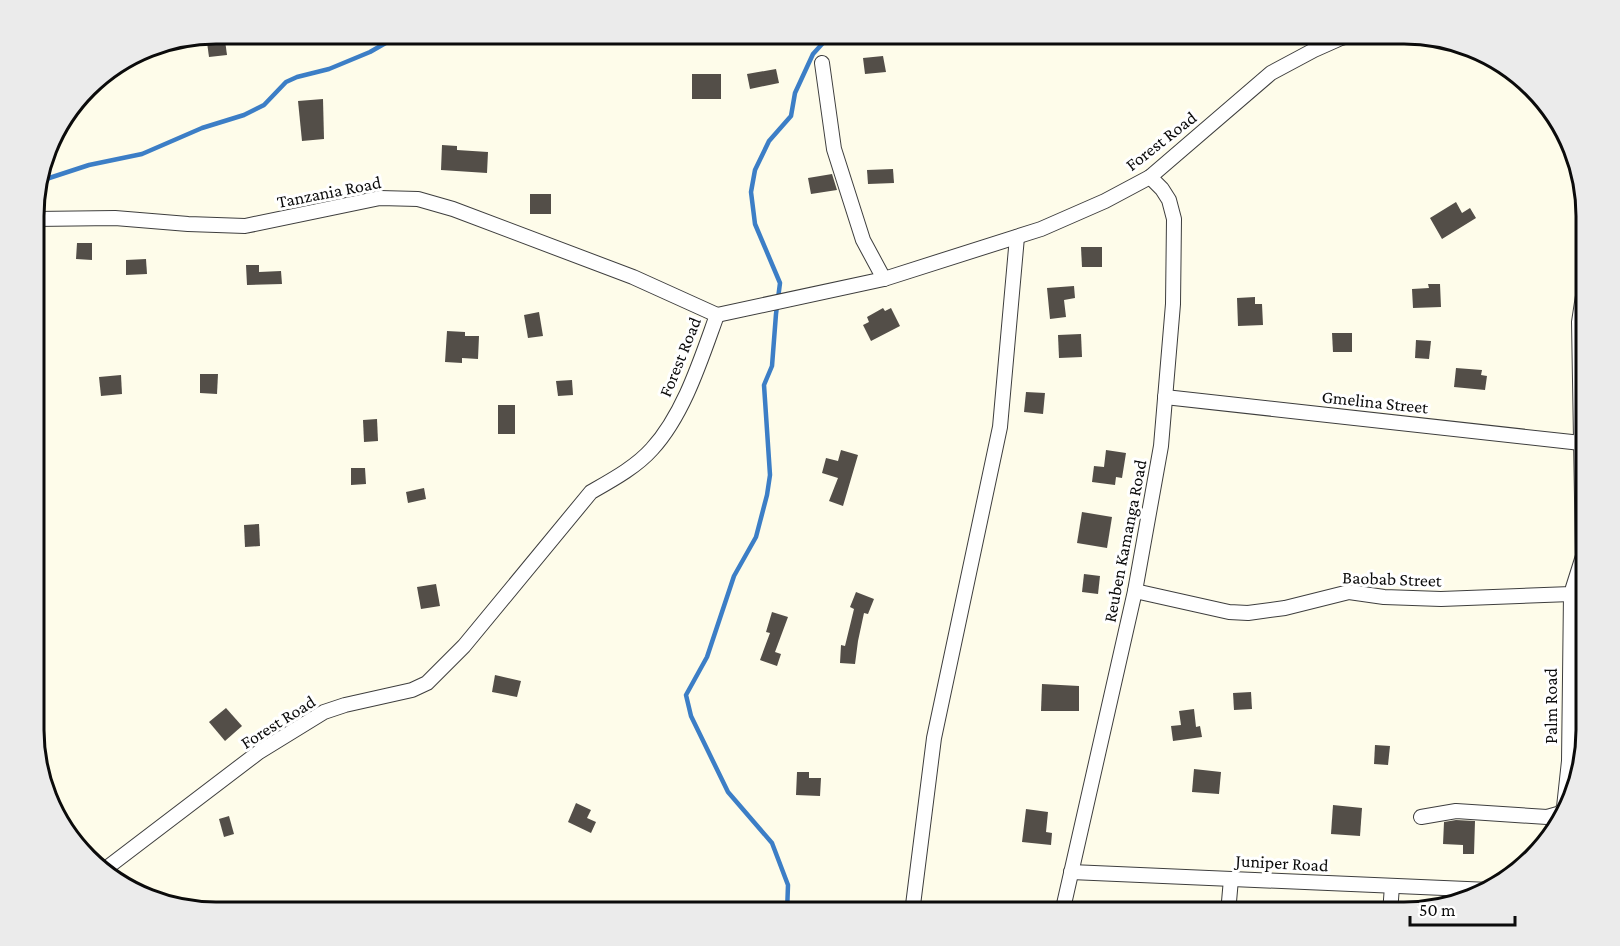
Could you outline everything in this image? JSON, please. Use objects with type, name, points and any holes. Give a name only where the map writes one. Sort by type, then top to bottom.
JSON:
[{"type":"street","name":"Forest Road","points":[[112,868],[259,752],[324,712],[412,690],[427,683],[435,676],[464,646],[591,492],[617,477],[652,449],[672,420],[694,380],[717,315],[884,279],[1041,229],[1105,201],[1150,177],[1271,73],[1328,44]]},
{"type":"street","points":[[822,63],[834,149],[863,240],[884,279]]},
{"type":"street","name":"Reuben Kamanga Road","points":[[1064,902],[1135,591],[1161,446],[1173,304],[1174,219],[1169,200],[1150,177]]},
{"type":"street","name":"Tanzania Road","points":[[44,219],[115,218],[245,226],[380,198],[418,199],[453,209],[633,278],[717,315]]},
{"type":"street","points":[[913,902],[934,738],[1000,427],[1017,237]]},
{"type":"street","name":"Gmelina Street","points":[[1165,397],[1576,442]]},
{"type":"street","points":[[1571,594],[1576,580]]},
{"type":"street","name":"Baobab Street","points":[[1135,591],[1229,612],[1248,613],[1285,608],[1349,592],[1384,597],[1441,599],[1571,594]]},
{"type":"street","name":"Palm Road","points":[[1566,789],[1569,761],[1571,594]]},
{"type":"street","points":[[1421,817],[1456,811],[1553,816]]},
{"type":"street","name":"Juniper Road","points":[[1071,872],[1470,889]]},
{"type":"street","points":[[1229,902],[1231,879]]},
{"type":"street","points":[[1391,902],[1392,886]]},
{"type":"building","points":[[207,44],[226,44],[227,55],[209,57]]},
{"type":"building","points":[[883,56],[886,72],[865,74],[863,58]]},
{"type":"building","points":[[776,69],[779,83],[750,89],[747,74]]},
{"type":"building","points":[[692,74],[721,74],[721,99],[692,99]]},
{"type":"building","points":[[323,99],[324,139],[302,141],[298,101]]},
{"type":"building","points":[[442,145],[457,146],[457,150],[488,152],[487,173],[441,170]]},
{"type":"building","points":[[893,169],[894,183],[868,184],[867,170]]},
{"type":"building","points":[[832,174],[837,190],[811,194],[808,178]]},
{"type":"building","points":[[530,194],[551,194],[551,214],[530,214]]},
{"type":"building","points":[[1456,202],[1462,213],[1470,208],[1476,218],[1442,239],[1430,218]]},
{"type":"building","points":[[77,243],[92,243],[92,260],[76,259]]},
{"type":"building","points":[[1081,247],[1102,247],[1102,267],[1082,267]]},
{"type":"building","points":[[146,259],[147,274],[126,275],[126,260]]},
{"type":"building","points":[[246,265],[259,265],[259,272],[281,271],[282,284],[247,285]]},
{"type":"building","points":[[1428,284],[1440,284],[1441,307],[1413,308],[1412,289],[1429,288]]},
{"type":"building","points":[[1074,286],[1075,298],[1064,300],[1066,317],[1050,319],[1047,288]]},
{"type":"building","points":[[1255,297],[1255,304],[1262,304],[1263,325],[1238,326],[1237,298]]},
{"type":"building","points":[[883,308],[885,311],[891,308],[900,326],[871,341],[863,325],[869,322],[867,317]]},
{"type":"building","points":[[539,312],[543,336],[528,338],[524,315]]},
{"type":"building","points":[[447,331],[465,332],[465,336],[479,336],[478,359],[462,358],[462,363],[445,362]]},
{"type":"building","points":[[1332,333],[1352,333],[1352,352],[1333,352]]},
{"type":"building","points":[[1081,334],[1082,357],[1059,358],[1058,335]]},
{"type":"building","points":[[1416,340],[1431,341],[1429,359],[1415,358]]},
{"type":"building","points":[[1456,368],[1482,370],[1481,375],[1487,376],[1485,390],[1454,387]]},
{"type":"building","points":[[200,374],[218,374],[217,394],[200,393]]},
{"type":"building","points":[[121,375],[122,394],[101,396],[99,377]]},
{"type":"building","points":[[572,380],[573,395],[558,396],[556,381]]},
{"type":"building","points":[[1026,392],[1045,393],[1043,414],[1024,412]]},
{"type":"building","points":[[498,405],[515,405],[515,434],[498,434]]},
{"type":"building","points":[[377,419],[378,441],[364,442],[363,420]]},
{"type":"building","points":[[841,450],[858,455],[843,506],[829,501],[838,478],[822,473],[826,458],[838,461]]},
{"type":"building","points":[[1106,450],[1126,453],[1122,478],[1116,477],[1115,485],[1092,482],[1094,466],[1104,467]]},
{"type":"building","points":[[351,468],[365,468],[366,484],[351,485]]},
{"type":"building","points":[[424,488],[426,499],[408,503],[406,492]]},
{"type":"building","points":[[1082,512],[1112,517],[1107,548],[1077,543]]},
{"type":"building","points":[[259,524],[260,546],[245,547],[244,525]]},
{"type":"building","points":[[1084,574],[1100,576],[1098,594],[1082,592]]},
{"type":"building","points":[[436,584],[440,606],[421,609],[417,587]]},
{"type":"building","points":[[856,592],[874,599],[868,614],[864,613],[855,664],[840,663],[841,645],[845,646],[854,609],[850,607]]},
{"type":"building","points":[[772,612],[788,617],[775,652],[781,654],[777,666],[760,660],[770,633],[766,632]]},
{"type":"building","points":[[495,675],[521,681],[517,697],[492,692]]},
{"type":"building","points":[[1042,684],[1079,686],[1079,711],[1041,711]]},
{"type":"building","points":[[1251,692],[1252,709],[1234,710],[1233,693]]},
{"type":"building","points":[[226,708],[242,726],[225,741],[209,722]]},
{"type":"building","points":[[1194,709],[1196,727],[1200,726],[1202,737],[1173,741],[1171,726],[1181,725],[1179,711]]},
{"type":"building","points":[[1375,745],[1390,746],[1388,765],[1374,764]]},
{"type":"building","points":[[1194,769],[1221,772],[1219,794],[1192,792]]},
{"type":"building","points":[[797,772],[809,772],[809,778],[821,778],[820,796],[796,795]]},
{"type":"building","points":[[576,803],[591,810],[587,818],[596,822],[591,833],[568,822]]},
{"type":"building","points":[[1333,805],[1362,808],[1360,836],[1331,834]]},
{"type":"building","points":[[1026,809],[1048,812],[1046,832],[1052,833],[1051,845],[1022,842]]},
{"type":"building","points":[[229,816],[234,834],[224,837],[219,819]]},
{"type":"building","points":[[1475,821],[1474,854],[1463,854],[1463,845],[1443,844],[1444,822]]},
{"type":"waterway","points":[[48,179],[89,165],[142,154],[202,128],[244,115],[264,105],[286,82],[329,69],[384,44]]},
{"type":"waterway","points":[[787,902],[788,885],[772,843],[728,792],[691,716],[686,695],[707,657],[734,576],[756,537],[770,475],[764,385],[772,366],[780,283],[755,224],[751,192],[755,170],[769,141],[791,116],[795,93],[813,54],[822,44]]}]
